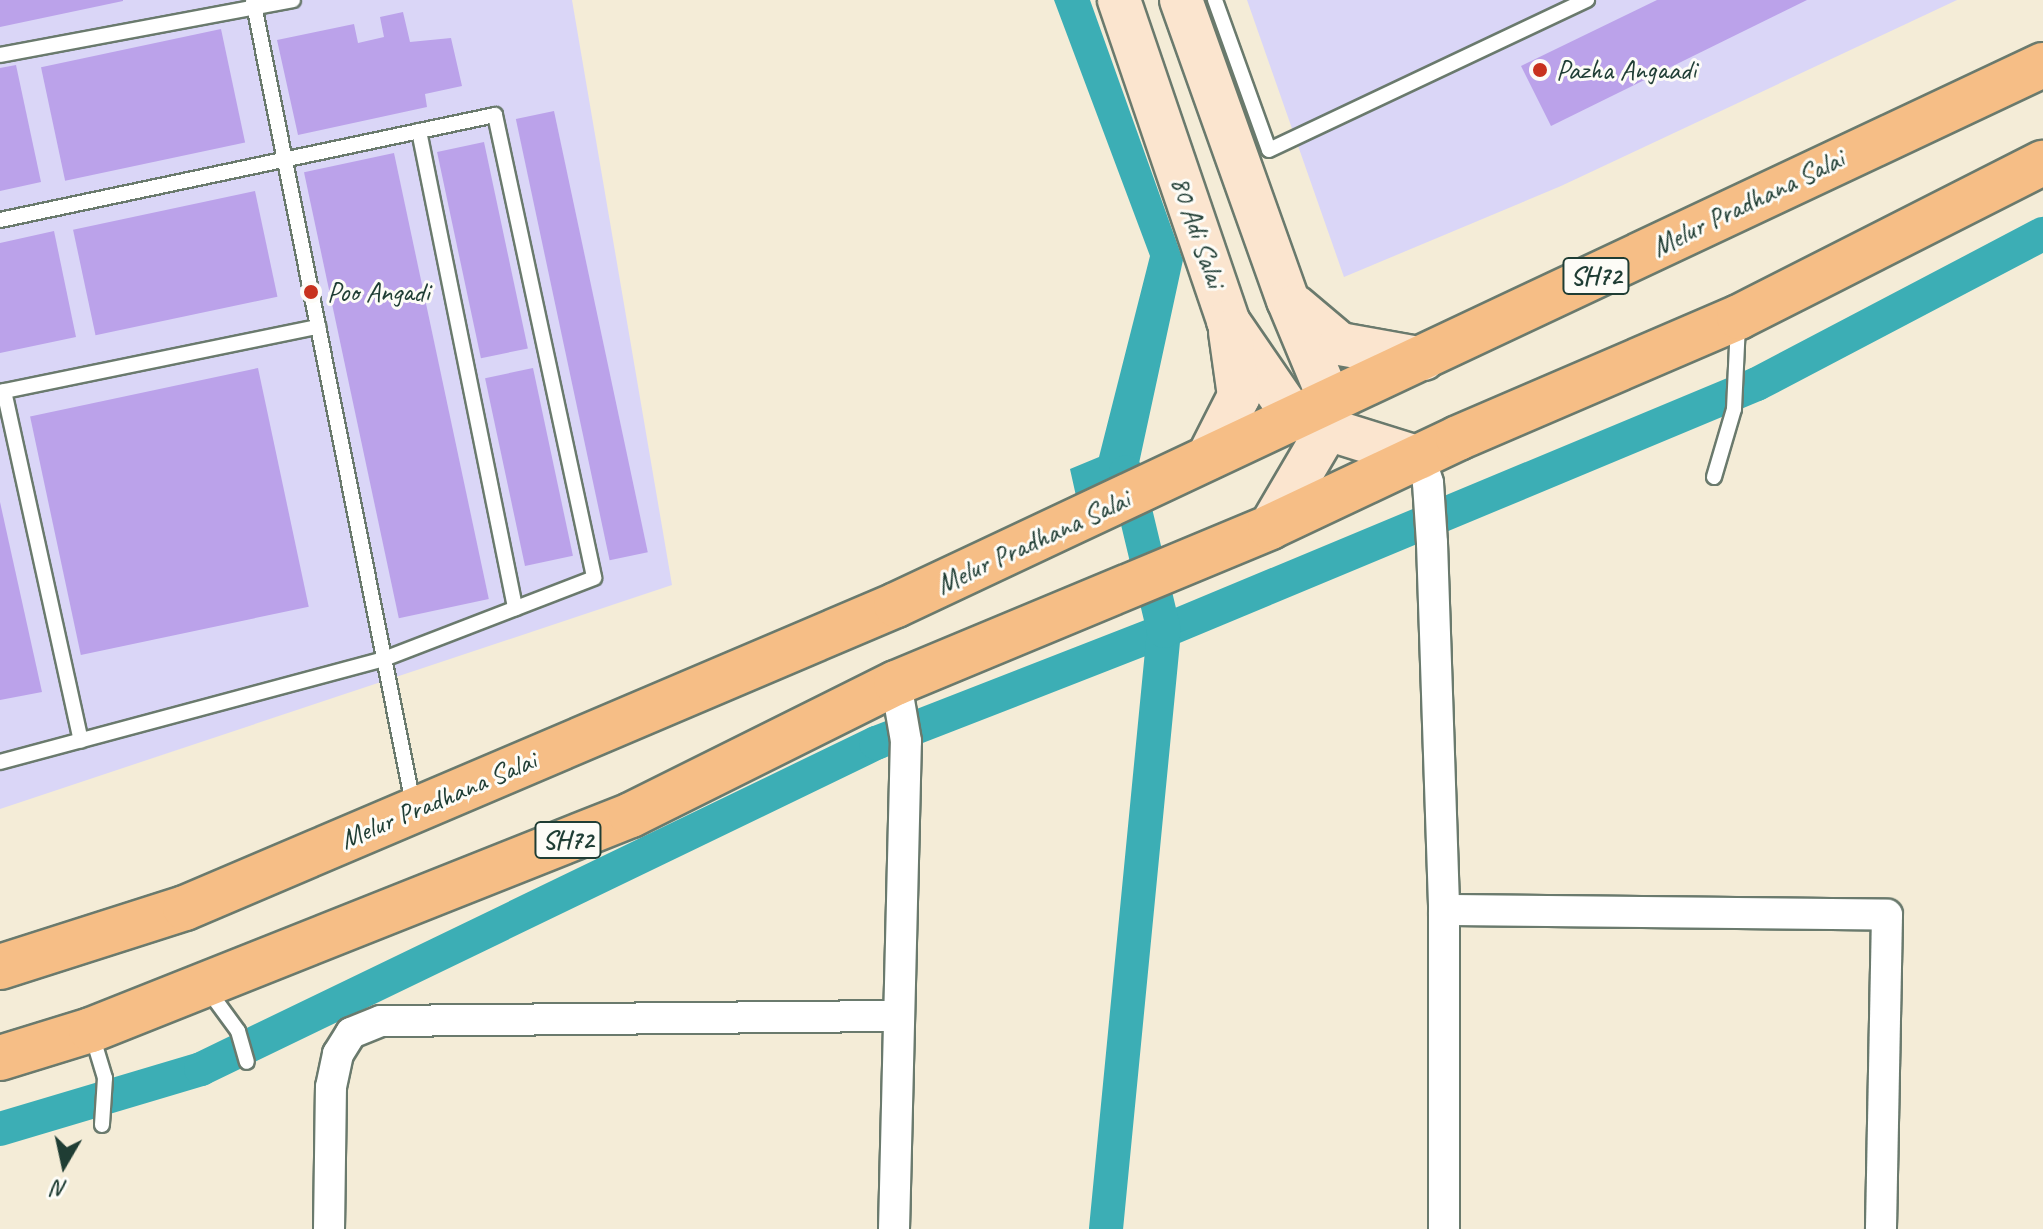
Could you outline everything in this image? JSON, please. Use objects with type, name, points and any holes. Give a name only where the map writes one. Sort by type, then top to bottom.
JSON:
[{"type":"main road","name":"80 Adi Salai","points":[[1119,0],[1228,321],[1317,416]]},
{"type":"main road","points":[[1181,0],[1288,300],[1317,416],[1270,527]]},
{"type":"main road","name":"Melur Pradhana Salai","points":[[0,967],[185,908],[896,605],[1207,459],[1317,416],[1424,359],[2043,65]]},
{"type":"main road","name":"SH72","points":[[0,1058],[91,1030],[631,815],[896,683],[1188,560],[1424,470],[1739,317],[2043,163]]},
{"type":"main road","points":[[1288,300],[1340,344],[1424,359]]},
{"type":"main road","points":[[1207,459],[1239,396],[1228,321]]},
{"type":"main road","points":[[1317,416],[1424,470]]},
{"type":"street","points":[[1424,470],[1432,543],[1444,910],[1444,1229]]},
{"type":"street","points":[[894,1229],[896,1016],[906,741],[896,683]]},
{"type":"street","points":[[1444,910],[1887,915],[1881,1229]]},
{"type":"street","points":[[329,1229],[331,1087],[338,1054],[351,1033],[381,1021],[896,1016]]},
{"type":"lane","points":[[0,55],[253,4],[293,0]]},
{"type":"lane","points":[[1215,0],[1269,150],[1587,0]]},
{"type":"lane","points":[[253,4],[414,810]]},
{"type":"lane","points":[[0,220],[495,115],[594,578],[384,659],[0,762]]},
{"type":"lane","points":[[419,131],[515,608]]},
{"type":"lane","points":[[1714,477],[1734,409],[1739,317]]},
{"type":"lane","points":[[81,741],[2,392],[318,327]]},
{"type":"lane","points":[[203,984],[238,1031],[247,1062]]},
{"type":"lane","points":[[91,1030],[105,1078],[102,1125]]},
{"type":"shaded area","name":"Poo Angadi","points":[[0,0],[572,0],[672,585],[0,809]]},
{"type":"shaded area","name":"Pazha Angaadi","points":[[1247,0],[1957,0],[1561,186],[1344,277]]},
{"type":"water","points":[[1054,0],[1090,0],[1183,260],[1138,468],[1076,496],[1070,469],[1099,457],[1150,256]]},
{"type":"building","points":[[0,0],[123,0],[123,1],[0,27]]},
{"type":"building","points":[[1657,0],[1807,0],[1551,126],[1521,66]]},
{"type":"building","points":[[403,12],[410,42],[451,38],[462,86],[425,94],[427,107],[298,135],[277,40],[354,24],[358,43],[384,37],[380,17]]},
{"type":"building","points":[[221,29],[245,142],[65,181],[41,67]]},
{"type":"building","points":[[16,65],[41,182],[0,191],[0,68]]},
{"type":"building","points":[[554,111],[648,552],[610,560],[516,119]]},
{"type":"building","points":[[484,142],[528,348],[481,358],[437,152]]},
{"type":"building","points":[[394,153],[489,599],[399,618],[304,172]]},
{"type":"building","points":[[255,191],[277,297],[96,335],[73,230]]},
{"type":"building","points":[[54,231],[76,337],[0,353],[0,243]]},
{"type":"building","points":[[258,368],[309,607],[81,655],[30,416]]},
{"type":"building","points":[[533,368],[573,556],[525,566],[485,378]]},
{"type":"building","points":[[0,502],[42,692],[0,700]]},
{"type":"waterway","points":[[0,1129],[201,1069],[876,743],[1164,631],[1757,384],[2043,234]]},
{"type":"waterway","points":[[1106,1229],[1164,631],[1126,473]]},
{"type":"place","name":"Pazha Angaadi","points":[[1540,70]]},
{"type":"place","name":"Poo Angadi","points":[[311,292]]}]
